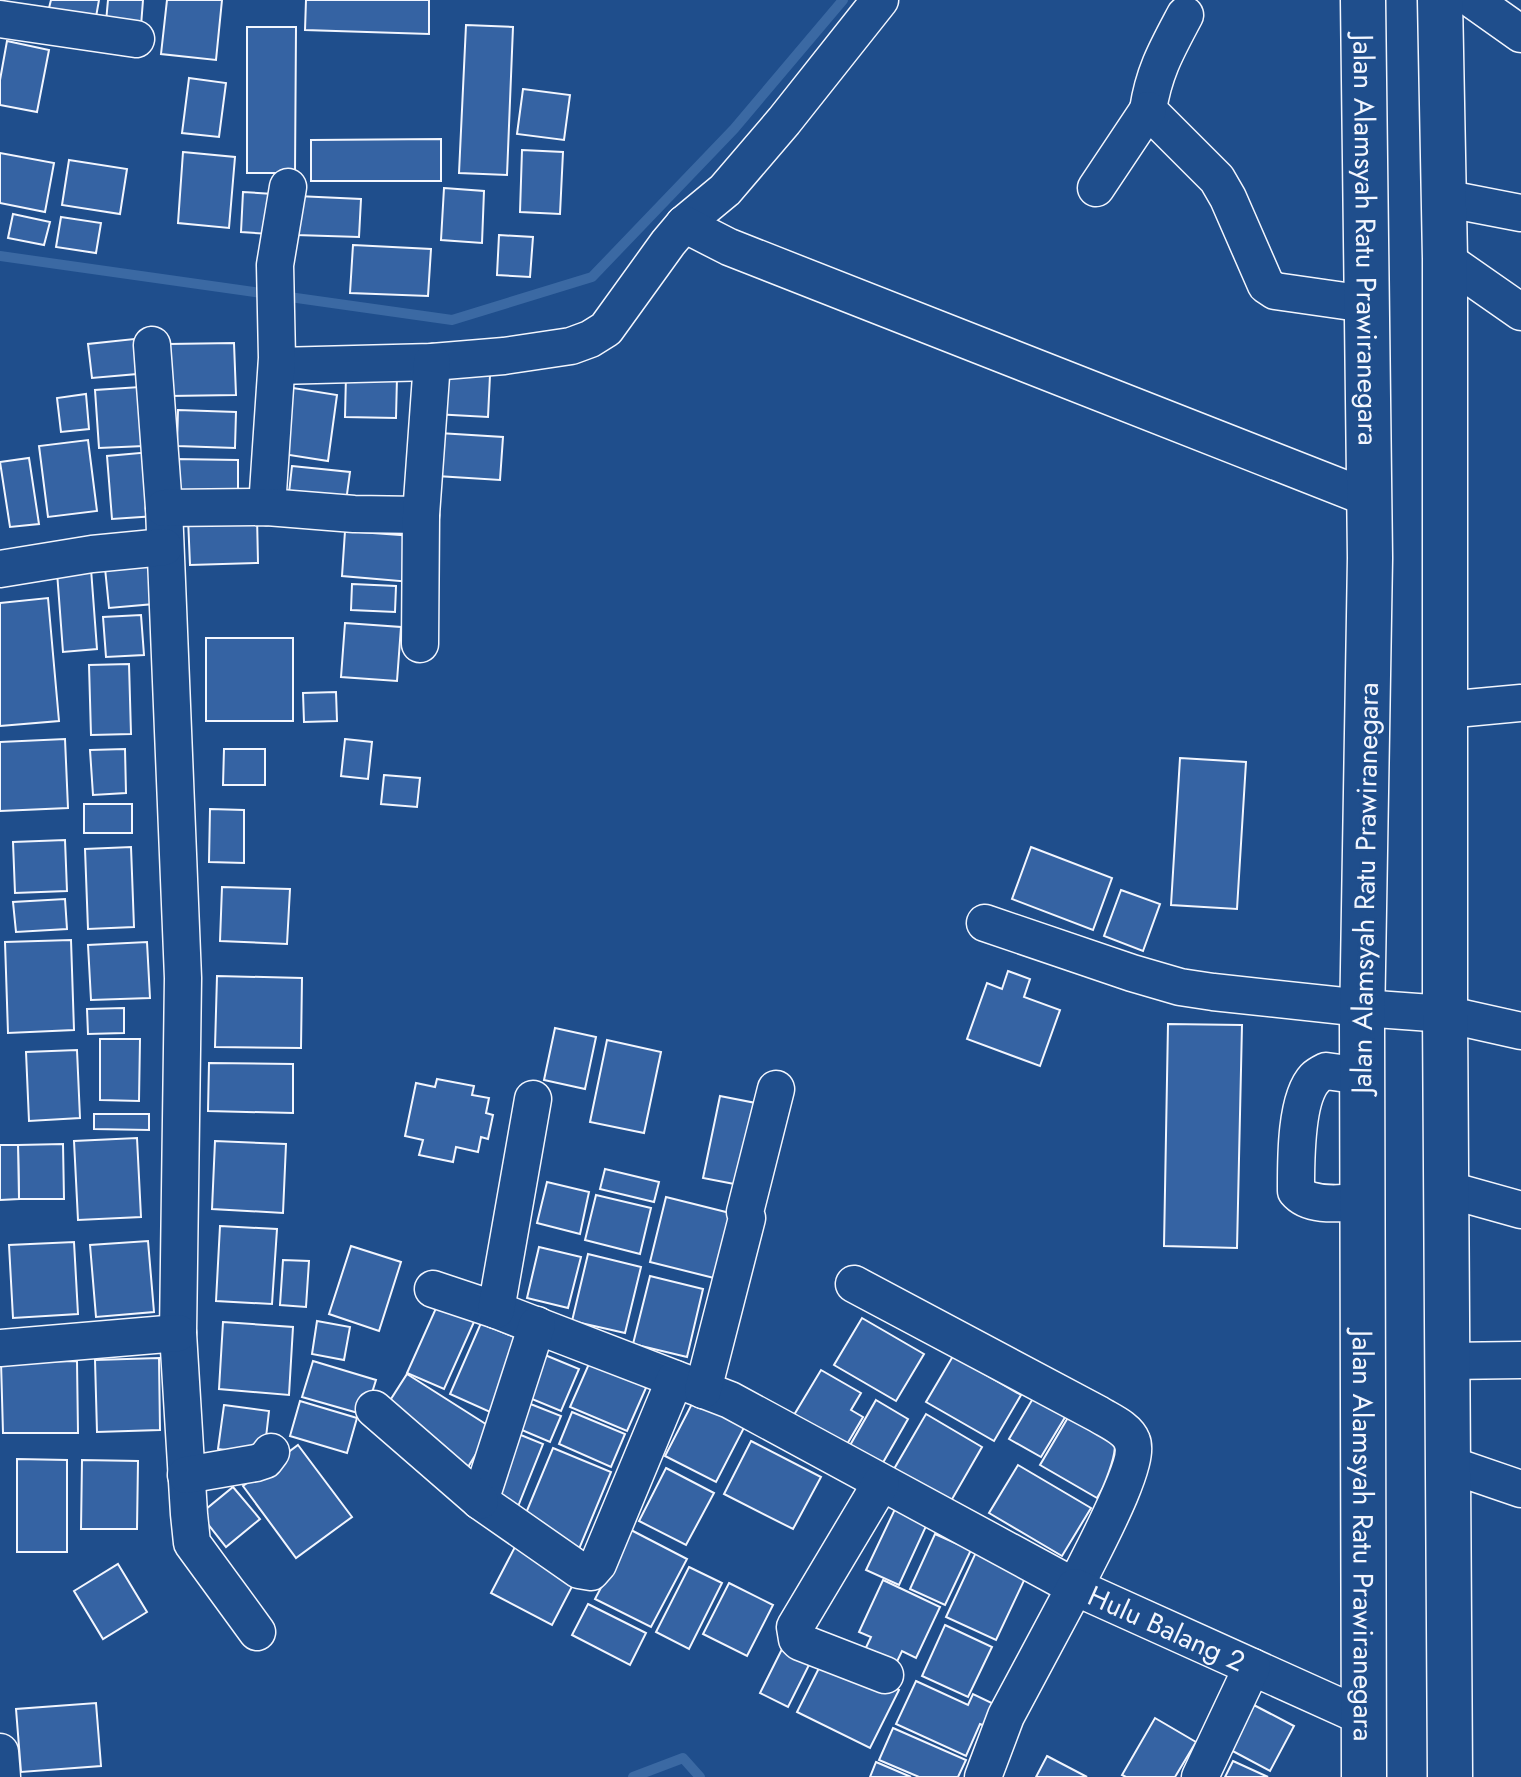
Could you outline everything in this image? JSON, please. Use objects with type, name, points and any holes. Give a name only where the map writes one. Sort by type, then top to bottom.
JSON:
[{"type":"highway","name":"Jalan Alamsyah Ratu Prawiranegara","points":[[1363,0],[1370,558],[1362,1008],[1364,1777]]},
{"type":"highway","points":[[1440,0],[1445,259],[1445,1014],[1452,1776]]},
{"type":"street","points":[[277,362],[432,362],[504,356],[571,346],[590,339],[606,329],[684,224],[725,190],[880,0]]},
{"type":"street","points":[[1473,0],[1521,34]]},
{"type":"street","points":[[1096,188],[1148,110],[1159,66],[1185,15]]},
{"type":"street","points":[[0,19],[136,39]]},
{"type":"street","points":[[1148,110],[1217,179],[1266,285],[1275,291],[1366,304]]},
{"type":"street","points":[[267,507],[277,362],[275,265],[288,187]]},
{"type":"street","points":[[1443,198],[1521,213]]},
{"type":"street","points":[[684,224],[729,247],[1368,498]]},
{"type":"street","points":[[1445,259],[1521,312]]},
{"type":"street","points":[[152,345],[164,508],[183,978],[178,1333],[186,1475],[192,1543],[257,1632]]},
{"type":"street","points":[[420,644],[421,515],[432,362]]},
{"type":"street","points":[[164,508],[267,507],[354,514],[421,515]]},
{"type":"street","points":[[0,569],[92,554],[164,547]]},
{"type":"street","points":[[1445,710],[1521,703]]},
{"type":"street","points":[[985,923],[1180,987],[1362,1008],[1445,1014],[1521,1031]]},
{"type":"street","points":[[1362,1076],[1326,1071],[1313,1079],[1303,1103],[1296,1146],[1296,1191],[1301,1196],[1338,1204],[1362,1202]]},
{"type":"street","points":[[374,1409],[480,1501],[579,1570],[591,1572],[598,1564],[689,1384],[747,1218],[745,1212],[776,1089]]},
{"type":"street","points":[[496,1310],[533,1099]]},
{"type":"street","points":[[1446,1189],[1521,1210]]},
{"type":"street","points":[[433,1289],[537,1325],[730,1400],[1075,1587],[1127,1480],[1134,1452],[1134,1443],[1128,1433],[854,1284]]},
{"type":"street","points":[[480,1501],[537,1325]]},
{"type":"street","points":[[0,1348],[178,1333]]},
{"type":"street","points":[[1447,1361],[1521,1360]]},
{"type":"street","points":[[186,1475],[256,1463],[265,1460],[271,1452]]},
{"type":"street","points":[[1448,1464],[1521,1489]]},
{"type":"street","points":[[881,1483],[795,1627],[800,1642],[885,1675]]},
{"type":"street","name":"Hulu Balang 2","points":[[983,1777],[1006,1716],[1075,1587],[1363,1717]]},
{"type":"street","points":[[1200,1777],[1252,1667]]},
{"type":"street","points":[[0,1752],[2,1777]]},
{"type":"building","points":[[51,0],[99,0],[96,17],[49,8]]},
{"type":"building","points":[[108,0],[143,0],[141,26],[106,22]]},
{"type":"building","points":[[167,0],[222,0],[216,60],[161,54]]},
{"type":"building","points":[[306,0],[429,0],[429,34],[305,30]]},
{"type":"building","points":[[466,25],[513,27],[507,175],[459,173]]},
{"type":"building","points":[[247,27],[296,27],[295,173],[247,173]]},
{"type":"building","points":[[7,41],[49,50],[37,112],[0,105],[0,80]]},
{"type":"building","points":[[189,78],[226,83],[219,137],[182,133]]},
{"type":"building","points":[[523,89],[570,95],[564,140],[517,134]]},
{"type":"building","points":[[441,139],[441,181],[311,181],[311,140]]},
{"type":"building","points":[[522,150],[563,152],[560,214],[520,212]]},
{"type":"building","points":[[183,152],[235,157],[229,228],[178,223]]},
{"type":"building","points":[[0,153],[54,163],[45,212],[0,203]]},
{"type":"building","points":[[69,160],[127,169],[120,214],[62,205]]},
{"type":"building","points":[[444,188],[484,191],[482,243],[441,240]]},
{"type":"building","points":[[243,192],[273,194],[270,234],[241,232]]},
{"type":"building","points":[[297,196],[361,199],[359,237],[296,235]]},
{"type":"building","points":[[13,214],[50,222],[44,245],[8,238]]},
{"type":"building","points":[[61,217],[101,223],[96,253],[56,247]]},
{"type":"building","points":[[499,235],[533,237],[530,277],[497,275]]},
{"type":"building","points":[[353,245],[431,249],[428,296],[350,293]]},
{"type":"building","points":[[134,339],[137,374],[92,378],[88,344]]},
{"type":"building","points":[[234,343],[236,395],[169,396],[168,344]]},
{"type":"building","points":[[436,371],[490,375],[488,417],[434,414]]},
{"type":"building","points":[[346,375],[397,377],[396,418],[345,417]]},
{"type":"building","points":[[140,387],[144,446],[99,448],[95,390]]},
{"type":"building","points":[[293,388],[337,395],[328,461],[283,454]]},
{"type":"building","points":[[86,394],[89,429],[61,432],[57,398]]},
{"type":"building","points":[[178,410],[236,412],[235,448],[177,446]]},
{"type":"building","points":[[439,433],[503,437],[500,480],[437,476]]},
{"type":"building","points":[[88,440],[97,511],[48,517],[39,446]]},
{"type":"building","points":[[151,452],[156,516],[112,519],[107,456]]},
{"type":"building","points":[[29,458],[39,524],[10,527],[0,462]]},
{"type":"building","points":[[174,459],[238,460],[238,498],[173,498]]},
{"type":"building","points":[[292,466],[350,472],[345,509],[288,502]]},
{"type":"building","points":[[257,516],[258,563],[190,565],[188,518]]},
{"type":"building","points":[[345,531],[414,536],[411,582],[342,576]]},
{"type":"building","points":[[150,564],[154,604],[109,608],[105,568]]},
{"type":"building","points":[[91,569],[97,649],[63,652],[57,572]]},
{"type":"building","points":[[352,584],[396,586],[395,612],[351,610]]},
{"type":"building","points":[[48,598],[59,721],[0,726],[0,603]]},
{"type":"building","points":[[141,615],[144,655],[106,657],[103,617]]},
{"type":"building","points":[[345,623],[401,627],[397,681],[341,677]]},
{"type":"building","points":[[206,638],[293,638],[293,721],[206,721]]},
{"type":"building","points":[[129,664],[131,734],[91,735],[89,665]]},
{"type":"building","points":[[336,692],[337,721],[304,722],[303,693]]},
{"type":"building","points":[[65,739],[68,808],[0,811],[0,742]]},
{"type":"building","points":[[345,739],[372,742],[368,779],[341,776]]},
{"type":"building","points":[[125,749],[126,793],[93,795],[90,750]]},
{"type":"building","points":[[224,749],[265,749],[265,785],[223,785]]},
{"type":"building","points":[[1180,758],[1246,762],[1237,909],[1171,905]]},
{"type":"building","points":[[384,775],[420,778],[417,807],[381,804]]},
{"type":"building","points":[[84,804],[132,804],[132,833],[84,833]]},
{"type":"building","points":[[210,809],[244,810],[244,863],[209,862]]},
{"type":"building","points":[[65,840],[67,891],[15,893],[13,842]]},
{"type":"building","points":[[131,847],[134,927],[88,929],[85,849]]},
{"type":"building","points":[[1031,847],[1112,878],[1093,930],[1012,899]]},
{"type":"building","points":[[222,887],[290,889],[287,944],[220,941]]},
{"type":"building","points":[[1121,890],[1160,904],[1143,951],[1104,936]]},
{"type":"building","points":[[65,899],[67,929],[16,932],[13,902]]},
{"type":"building","points":[[71,940],[74,1030],[8,1033],[5,942]]},
{"type":"building","points":[[147,942],[150,998],[91,1000],[88,945]]},
{"type":"building","points":[[1008,971],[1030,979],[1024,997],[1060,1010],[1040,1066],[967,1039],[987,983],[1002,989]]},
{"type":"building","points":[[217,976],[302,978],[301,1048],[215,1047]]},
{"type":"building","points":[[124,1008],[124,1033],[88,1034],[87,1009]]},
{"type":"building","points":[[1168,1024],[1242,1025],[1237,1248],[1164,1246]]},
{"type":"building","points":[[555,1028],[596,1037],[585,1089],[544,1080]]},
{"type":"building","points":[[100,1039],[140,1039],[139,1101],[100,1100]]},
{"type":"building","points":[[607,1040],[661,1052],[644,1133],[590,1122]]},
{"type":"building","points":[[77,1050],[80,1118],[29,1121],[26,1052]]},
{"type":"building","points":[[209,1063],[293,1064],[293,1113],[208,1111]]},
{"type":"building","points":[[437,1079],[474,1086],[472,1095],[489,1098],[486,1113],[493,1115],[488,1139],[481,1137],[478,1152],[456,1147],[453,1162],[419,1155],[423,1140],[405,1136],[416,1083],[435,1087]]},
{"type":"building","points":[[720,1096],[766,1105],[750,1187],[703,1178]]},
{"type":"building","points":[[94,1114],[149,1114],[149,1130],[94,1129]]},
{"type":"building","points":[[137,1138],[141,1217],[78,1220],[74,1141]]},
{"type":"building","points":[[215,1141],[286,1144],[283,1213],[212,1209]]},
{"type":"building","points":[[63,1144],[64,1199],[19,1199],[18,1145]]},
{"type":"building","points":[[0,1145],[18,1145],[19,1199],[0,1200]]},
{"type":"building","points":[[605,1169],[659,1182],[654,1202],[600,1189]]},
{"type":"building","points":[[547,1182],[589,1192],[580,1234],[537,1223]]},
{"type":"building","points":[[596,1195],[651,1208],[640,1254],[585,1240]]},
{"type":"building","points":[[666,1197],[738,1215],[722,1280],[650,1262]]},
{"type":"building","points":[[220,1226],[277,1229],[272,1304],[216,1301]]},
{"type":"building","points":[[148,1241],[154,1312],[96,1317],[90,1245]]},
{"type":"building","points":[[74,1242],[78,1314],[13,1318],[9,1245]]},
{"type":"building","points":[[351,1246],[401,1262],[379,1331],[329,1314]]},
{"type":"building","points":[[539,1247],[581,1257],[568,1308],[527,1298]]},
{"type":"building","points":[[588,1254],[641,1267],[625,1333],[572,1321]]},
{"type":"building","points":[[283,1260],[309,1261],[306,1307],[280,1305]]},
{"type":"building","points":[[650,1276],[703,1289],[687,1357],[633,1344]]},
{"type":"building","points":[[441,1297],[478,1313],[444,1389],[407,1373]]},
{"type":"building","points":[[862,1318],[924,1354],[896,1401],[834,1365]]},
{"type":"building","points":[[317,1321],[350,1327],[344,1360],[312,1354]]},
{"type":"building","points":[[223,1322],[293,1327],[289,1395],[219,1389]]},
{"type":"building","points":[[481,1323],[521,1340],[490,1412],[450,1394]]},
{"type":"building","points":[[545,1355],[579,1369],[561,1411],[527,1397]]},
{"type":"building","points":[[953,1356],[1021,1395],[994,1441],[926,1402]]},
{"type":"building","points":[[592,1357],[649,1381],[627,1431],[570,1407]]},
{"type":"building","points":[[159,1358],[160,1430],[97,1432],[95,1360]]},
{"type":"building","points":[[77,1361],[78,1433],[3,1433],[1,1362]]},
{"type":"building","points":[[313,1361],[376,1380],[365,1415],[302,1397]]},
{"type":"building","points":[[821,1370],[861,1393],[851,1410],[863,1417],[843,1451],[791,1420]]},
{"type":"building","points":[[407,1374],[492,1428],[468,1467],[382,1413]]},
{"type":"building","points":[[697,1394],[748,1420],[716,1482],[665,1456]]},
{"type":"building","points":[[1035,1395],[1067,1414],[1041,1457],[1009,1439]]},
{"type":"building","points":[[876,1400],[908,1419],[877,1473],[845,1454]]},
{"type":"building","points":[[300,1401],[357,1418],[347,1453],[290,1436]]},
{"type":"building","points":[[528,1403],[561,1416],[550,1442],[517,1428]]},
{"type":"building","points":[[224,1405],[269,1411],[264,1455],[218,1449]]},
{"type":"building","points":[[1073,1409],[1130,1442],[1097,1498],[1040,1465]]},
{"type":"building","points":[[572,1412],[625,1434],[611,1467],[559,1444]]},
{"type":"building","points":[[926,1414],[982,1447],[951,1501],[894,1469]]},
{"type":"building","points":[[511,1431],[543,1444],[515,1514],[482,1500]]},
{"type":"building","points":[[751,1441],[821,1477],[793,1529],[724,1494]]},
{"type":"building","points":[[298,1445],[352,1517],[296,1558],[243,1486]]},
{"type":"building","points":[[553,1448],[611,1472],[579,1549],[521,1525]]},
{"type":"building","points":[[17,1459],[67,1460],[67,1552],[17,1552]]},
{"type":"building","points":[[82,1460],[138,1461],[137,1529],[81,1529]]},
{"type":"building","points":[[1018,1465],[1091,1508],[1062,1556],[989,1513]]},
{"type":"building","points":[[666,1468],[714,1493],[686,1545],[639,1521]]},
{"type":"building","points":[[233,1487],[260,1519],[226,1547],[200,1514]]},
{"type":"building","points":[[895,1509],[927,1524],[899,1585],[866,1570]]},
{"type":"building","points":[[631,1530],[687,1559],[651,1627],[595,1599]]},
{"type":"building","points":[[935,1534],[971,1550],[945,1605],[910,1589]]},
{"type":"building","points":[[517,1543],[578,1575],[552,1625],[491,1593]]},
{"type":"building","points":[[978,1548],[1028,1572],[996,1640],[946,1617]]},
{"type":"building","points":[[118,1564],[147,1612],[103,1639],[74,1591]]},
{"type":"building","points":[[689,1567],[722,1583],[689,1649],[656,1632]]},
{"type":"building","points":[[883,1580],[940,1607],[916,1658],[902,1651],[892,1672],[861,1658],[871,1637],[859,1632]]},
{"type":"building","points":[[729,1583],[773,1605],[747,1656],[703,1634]]},
{"type":"building","points":[[588,1604],[646,1633],[630,1665],[572,1635]]},
{"type":"building","points":[[945,1625],[992,1647],[968,1697],[922,1676]]},
{"type":"building","points":[[786,1641],[814,1655],[788,1707],[760,1693]]},
{"type":"building","points":[[826,1654],[899,1690],[870,1748],[797,1712]]},
{"type":"building","points":[[916,1681],[968,1705],[973,1694],[998,1706],[988,1727],[980,1724],[966,1756],[896,1724]]},
{"type":"building","points":[[96,1703],[101,1766],[21,1772],[16,1709]]},
{"type":"building","points":[[1250,1703],[1294,1726],[1270,1771],[1227,1748]]},
{"type":"building","points":[[1155,1718],[1196,1742],[1175,1777],[1122,1775]]},
{"type":"building","points":[[893,1728],[966,1760],[958,1777],[919,1777],[879,1760]]},
{"type":"building","points":[[1047,1756],[1087,1777],[1036,1777]]},
{"type":"building","points":[[1233,1761],[1268,1777],[1225,1777]]},
{"type":"building","points":[[876,1762],[911,1777],[870,1777]]},
{"type":"waterway","points":[[0,256],[452,320],[592,277],[734,129],[843,0]]},
{"type":"waterway","points":[[633,1777],[683,1758],[700,1777]]}]
